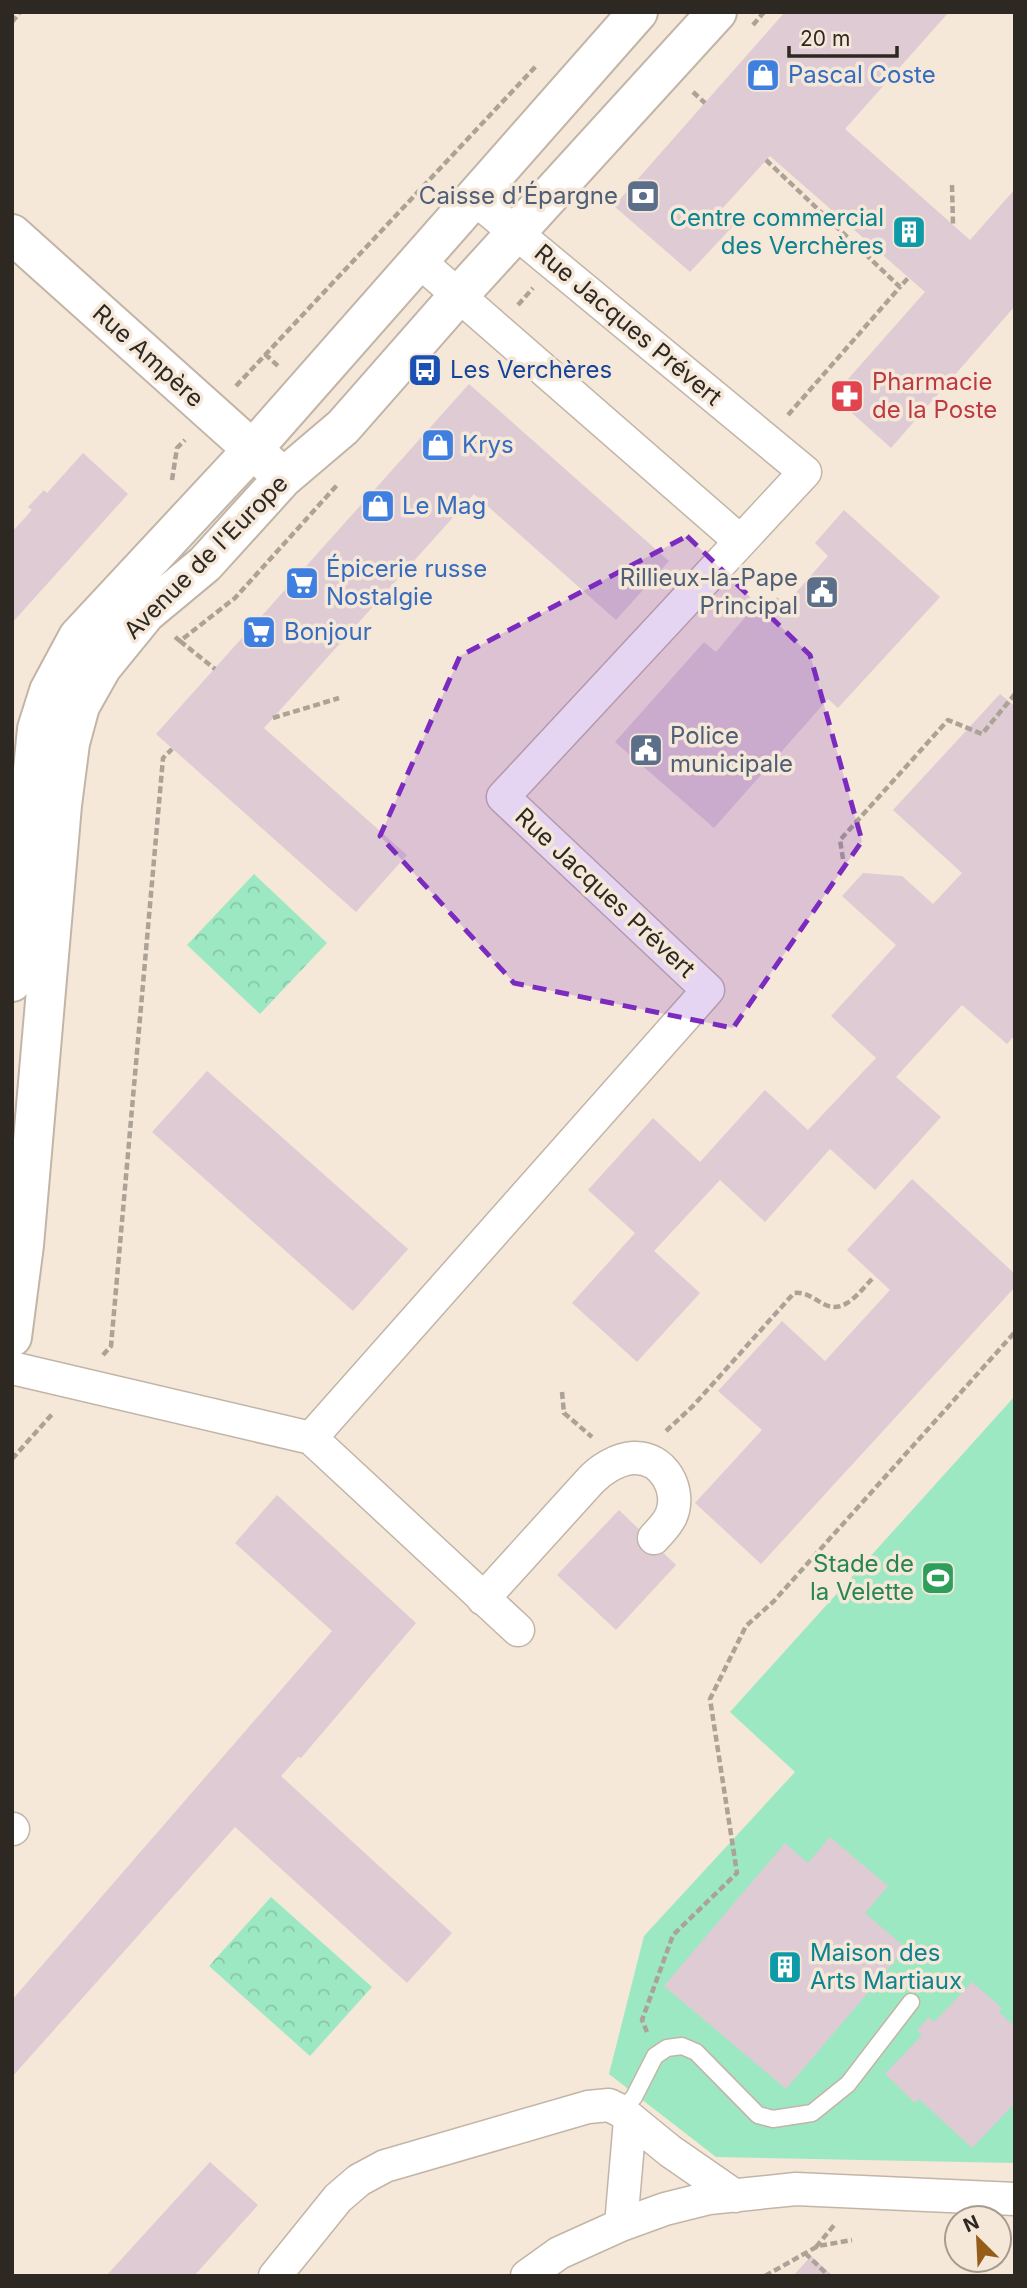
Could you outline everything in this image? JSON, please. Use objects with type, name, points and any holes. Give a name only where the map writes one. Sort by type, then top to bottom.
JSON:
[{"type":"street","name":"Avenue de l'Europe","points":[[12,982],[37,729],[49,691],[78,637],[253,449],[638,12]]},
{"type":"street","name":"Avenue de l'Europe","points":[[12,1337],[24,1245],[62,805],[70,743],[80,705],[102,667],[146,613],[205,564],[284,478],[343,427],[459,295],[717,12]]},
{"type":"street","name":"Rue Jacques Prévert","points":[[310,1438],[708,990],[503,797],[805,472],[475,200]]},
{"type":"street","name":"Rue Ampère","points":[[12,234],[284,478]]},
{"type":"street","points":[[419,261],[740,541]]},
{"type":"street","points":[[12,1368],[310,1438],[518,1630]]},
{"type":"street","points":[[483,1599],[598,1473],[617,1462],[632,1458],[657,1466],[674,1489],[675,1500],[669,1520],[654,1538]]},
{"type":"street","points":[[275,2276],[338,2198],[359,2180],[384,2166],[588,2107],[609,2105],[626,2115],[735,2196]]},
{"type":"street","points":[[621,2225],[626,2115]]},
{"type":"street","points":[[527,2276],[559,2253],[621,2225],[709,2198],[796,2189],[1015,2199]]},
{"type":"lane","points":[[626,2115],[655,2056],[667,2048],[682,2046],[696,2052],[758,2115],[773,2119],[813,2113],[848,2084],[911,2002]]},
{"type":"path","points":[[12,22],[20,12]]},
{"type":"path","points":[[172,482],[177,448],[539,63]]},
{"type":"path","points":[[693,91],[705,103]]},
{"type":"path","points":[[766,160],[900,287]]},
{"type":"path","points":[[952,185],[953,225]]},
{"type":"path","points":[[766,440],[909,277]]},
{"type":"path","points":[[180,641],[215,668]]},
{"type":"path","points":[[843,859],[840,840],[948,720],[982,734],[1015,694]]},
{"type":"path","points":[[273,718],[339,698]]},
{"type":"path","points":[[12,1459],[111,1346],[163,758],[172,749]]},
{"type":"path","points":[[639,1459],[641,1443],[664,1432],[678,1420],[793,1293],[804,1292],[828,1308],[837,1308],[855,1298],[872,1279]]},
{"type":"path","points":[[655,2056],[642,2020],[673,1935],[737,1873],[710,1699],[746,1626],[773,1602],[1015,1332]]},
{"type":"path","points":[[562,1392],[564,1413],[602,1445]]},
{"type":"path","points":[[816,2247],[842,2215]]},
{"type":"path","points":[[765,2276],[816,2247],[852,2241]]},
{"type":"path","points":[[805,2253],[830,2276]]},
{"type":"highlighted area","points":[[687,536],[810,655],[862,841],[733,1028],[514,983],[380,836],[460,656]]},
{"type":"green space","points":[[254,874],[327,943],[260,1014],[187,945]]},
{"type":"green space","points":[[1015,1396],[1015,2163],[716,2157],[609,2074],[644,1936],[795,1772],[730,1712]]},
{"type":"green space","points":[[271,1897],[372,1987],[310,2056],[209,1966]]},
{"type":"building","name":"Centre commercial des Verchères","points":[[785,12],[949,12],[845,129],[970,240],[1015,189],[1015,306],[891,448],[833,396],[925,292],[770,156],[720,211],[735,224],[690,272],[614,206]]},
{"type":"building","points":[[469,384],[669,561],[616,620],[474,494],[264,728],[407,855],[356,912],[156,734]]},
{"type":"building","points":[[83,453],[128,494],[12,623],[12,532],[32,510],[28,507],[44,490],[47,493]]},
{"type":"building","points":[[844,510],[940,597],[838,708],[828,699],[714,828],[615,742],[704,642],[716,652],[751,610],[760,617],[777,597],[786,604],[828,556],[815,543]]},
{"type":"building","points":[[1000,694],[1015,706],[1015,1035],[1007,1044],[962,1005],[896,1077],[941,1117],[875,1190],[830,1149],[765,1222],[720,1180],[654,1251],[700,1293],[637,1362],[572,1303],[635,1233],[588,1190],[653,1118],[700,1162],[765,1090],[808,1130],[876,1058],[831,1016],[896,945],[842,896],[863,873],[902,876],[933,904],[962,873],[893,810]]},
{"type":"building","points":[[207,1071],[408,1249],[353,1311],[152,1132]]},
{"type":"building","points":[[912,1179],[1015,1274],[1015,1287],[761,1564],[695,1503],[762,1430],[718,1391],[782,1321],[825,1361],[890,1290],[847,1250]]},
{"type":"building","points":[[277,1495],[416,1623],[301,1758],[298,1757],[281,1776],[452,1933],[407,1983],[235,1827],[12,2077],[12,2000],[332,1631],[235,1543]]},
{"type":"building","points":[[619,1510],[676,1565],[616,1630],[557,1575]]},
{"type":"building","name":"Maison des Arts Martiaux","points":[[830,1837],[888,1886],[865,1913],[906,1948],[786,2089],[664,1986],[785,1843],[808,1863]]},
{"type":"building","points":[[972,1982],[1002,2008],[999,2012],[1015,2027],[1015,2103],[972,2148],[919,2099],[915,2103],[885,2074],[922,2035],[917,2030],[929,2017],[934,2022]]},
{"type":"building","points":[[210,2162],[258,2205],[194,2276],[106,2276]]},
{"type":"building","points":[[811,2256],[833,2276],[793,2276]]},
{"type":"place","name":"Pascal Coste","points":[[763,75]]},
{"type":"place","name":"Caisse d'Épargne","points":[[643,196]]},
{"type":"place","name":"Centre commercial des Verchères","points":[[909,232]]},
{"type":"place","name":"Les Verchères","points":[[425,370]]},
{"type":"place","name":"Pharmacie de la Poste","points":[[847,396]]},
{"type":"place","name":"Krys","points":[[438,445]]},
{"type":"place","name":"Le Mag","points":[[378,506]]},
{"type":"place","name":"Épicerie russe Nostalgie","points":[[302,583]]},
{"type":"place","name":"Rillieux-la-Pape Principal","points":[[822,592]]},
{"type":"place","name":"Bonjour","points":[[259,632]]},
{"type":"place","name":"Police municipale","points":[[646,750]]},
{"type":"place","name":"Stade de la Velette","points":[[938,1578]]},
{"type":"place","name":"Maison des Arts Martiaux","points":[[785,1967]]}]
